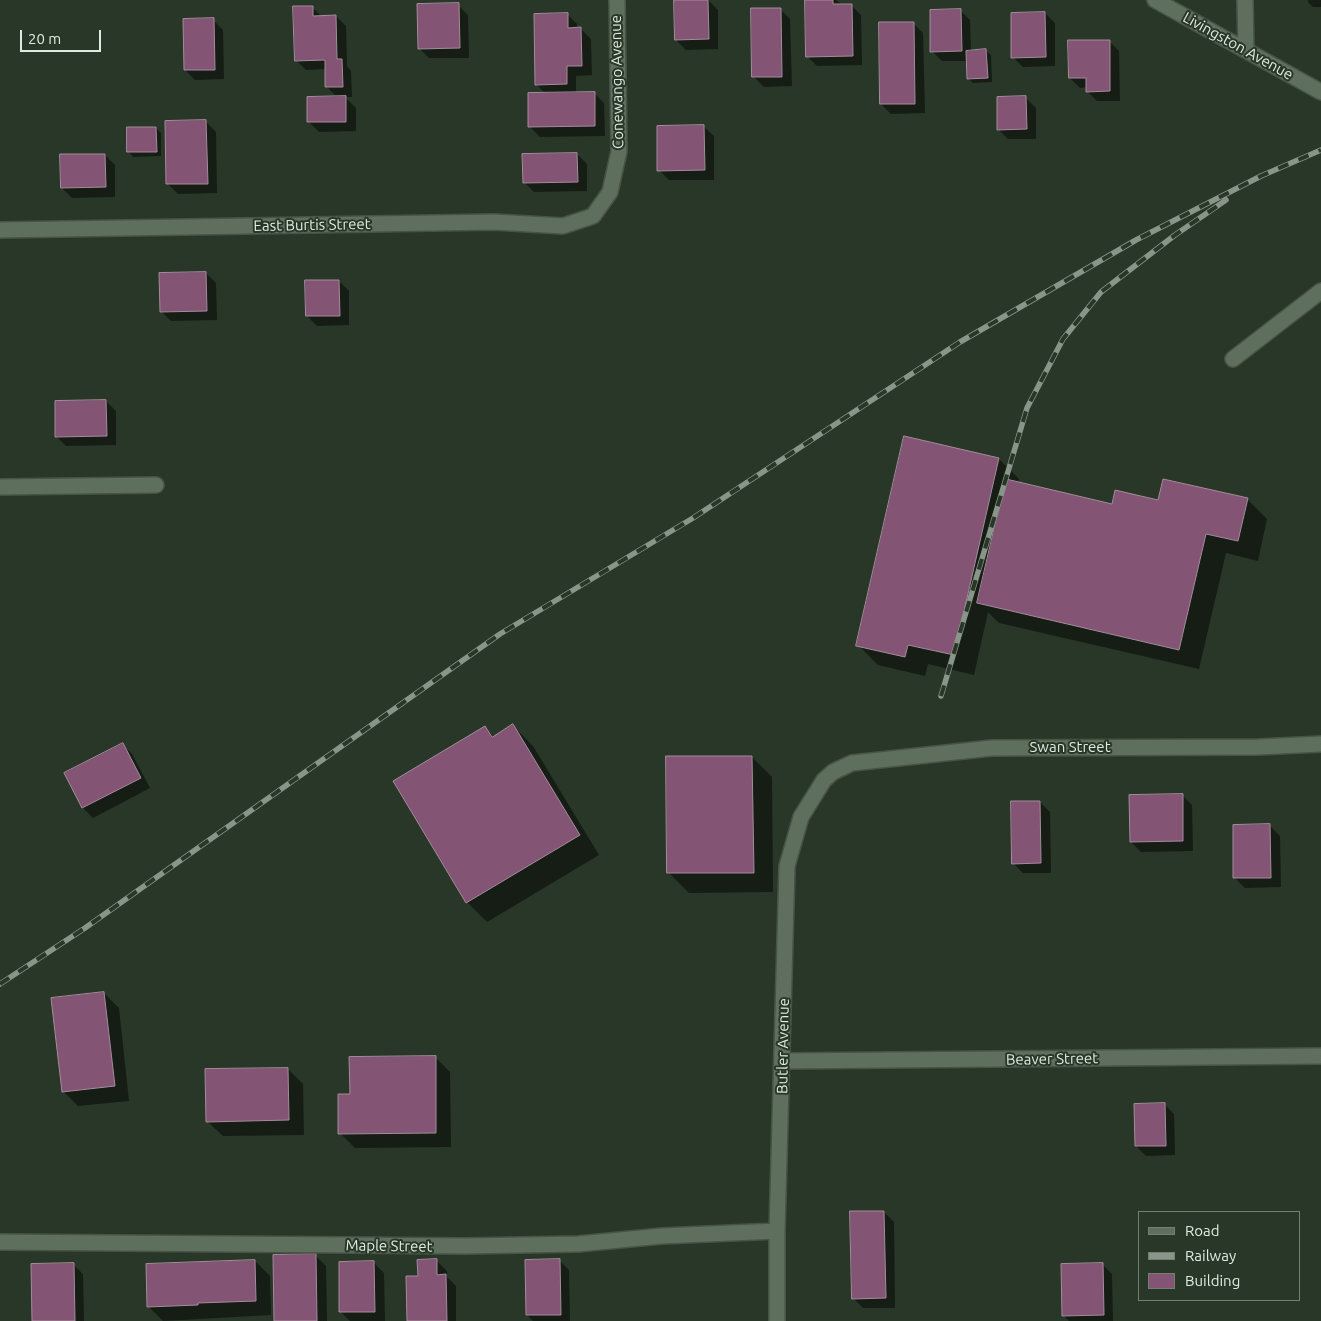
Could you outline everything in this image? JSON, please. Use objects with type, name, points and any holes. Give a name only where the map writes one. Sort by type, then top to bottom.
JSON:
[{"type":"street","name":"Conewango Avenue","points":[[610,192],[619,150],[617,0]]},
{"type":"street","points":[[1245,0],[1246,50]]},
{"type":"street","name":"Livingston Avenue","points":[[1168,2],[1246,50],[1321,92]]},
{"type":"street","name":"East Burtis Street","points":[[0,230],[494,222],[563,226],[593,216],[610,192]]},
{"type":"street","points":[[1233,359],[1321,291]]},
{"type":"street","points":[[0,487],[156,485]]},
{"type":"street","name":"Swan Street","points":[[824,780],[833,772],[852,763],[992,748],[1321,744]]},
{"type":"street","name":"Butler Avenue","points":[[776,1321],[787,866],[801,817],[824,780]]},
{"type":"street","name":"Beaver Street","points":[[783,1061],[1321,1056]]},
{"type":"street","name":"Maple Street","points":[[0,1242],[465,1246],[578,1244],[662,1236],[777,1231]]},
{"type":"building","points":[[674,0],[708,0],[709,39],[675,40]]},
{"type":"building","points":[[805,0],[833,0],[833,4],[852,4],[853,56],[806,57]]},
{"type":"building","points":[[459,3],[460,48],[418,49],[417,4]]},
{"type":"building","points":[[293,6],[313,6],[313,16],[336,15],[337,59],[342,59],[343,87],[325,87],[325,60],[295,61]]},
{"type":"building","points":[[751,8],[781,8],[782,77],[752,77]]},
{"type":"building","points":[[961,9],[962,51],[930,52],[930,10]]},
{"type":"building","points":[[1045,12],[1046,57],[1011,58],[1011,13]]},
{"type":"building","points":[[568,13],[568,28],[581,27],[582,66],[567,66],[567,84],[535,85],[534,14]]},
{"type":"building","points":[[214,18],[215,70],[184,70],[183,19]]},
{"type":"building","points":[[879,22],[914,22],[915,104],[880,104]]},
{"type":"building","points":[[1068,40],[1110,40],[1110,91],[1086,92],[1086,78],[1069,78]]},
{"type":"building","points":[[986,49],[988,78],[967,79],[966,51]]},
{"type":"building","points":[[595,92],[595,126],[528,127],[528,93]]},
{"type":"building","points":[[346,96],[346,122],[307,122],[307,97]]},
{"type":"building","points":[[1026,96],[1027,129],[997,130],[997,97]]},
{"type":"building","points":[[206,120],[208,184],[166,184],[165,121]]},
{"type":"building","points":[[704,125],[705,170],[657,171],[657,126]]},
{"type":"building","points":[[127,127],[156,127],[157,152],[127,152]]},
{"type":"building","points":[[577,153],[578,182],[523,183],[522,154]]},
{"type":"building","points":[[60,154],[105,154],[106,187],[61,188]]},
{"type":"building","points":[[206,272],[207,311],[160,312],[159,273]]},
{"type":"building","points":[[305,280],[339,280],[340,316],[306,316]]},
{"type":"building","points":[[106,400],[107,436],[55,437],[55,401]]},
{"type":"building","points":[[904,436],[999,458],[954,655],[908,645],[905,657],[856,646]]},
{"type":"building","points":[[1006,479],[1112,504],[1115,490],[1158,500],[1163,479],[1248,498],[1238,541],[1206,534],[1179,650],[977,603]]},
{"type":"building","points":[[513,724],[580,835],[466,903],[393,781],[485,726],[492,737]]},
{"type":"building","points":[[123,743],[141,778],[82,808],[64,773]]},
{"type":"building","points":[[666,756],[752,756],[754,873],[667,873]]},
{"type":"building","points":[[1183,794],[1183,841],[1130,842],[1129,795]]},
{"type":"building","points":[[1011,801],[1040,801],[1041,863],[1012,864]]},
{"type":"building","points":[[1270,824],[1271,878],[1233,878],[1233,825]]},
{"type":"building","points":[[104,992],[115,1086],[62,1092],[51,998]]},
{"type":"building","points":[[436,1056],[436,1133],[338,1134],[338,1094],[350,1094],[349,1057]]},
{"type":"building","points":[[288,1068],[289,1120],[206,1122],[205,1069]]},
{"type":"building","points":[[1165,1103],[1166,1146],[1135,1146],[1134,1104]]},
{"type":"building","points":[[850,1211],[884,1211],[886,1298],[852,1299]]},
{"type":"building","points":[[316,1254],[317,1321],[274,1321],[273,1255]]},
{"type":"building","points":[[437,1259],[437,1275],[446,1274],[447,1321],[407,1321],[406,1276],[418,1276],[417,1260]]},
{"type":"building","points":[[560,1259],[561,1315],[526,1315],[525,1260]]},
{"type":"building","points":[[255,1260],[256,1301],[147,1307],[146,1264]]},
{"type":"building","points":[[374,1261],[375,1312],[339,1312],[339,1262]]},
{"type":"building","points":[[74,1263],[75,1321],[32,1321],[31,1264]]},
{"type":"building","points":[[1103,1263],[1104,1315],[1062,1316],[1061,1264]]},
{"type":"railway","points":[[0,984],[85,928],[500,634],[693,518],[960,342],[1136,240],[1261,176],[1321,150]]},
{"type":"railway","points":[[941,696],[1027,408],[1063,339],[1101,292],[1175,235],[1226,200]]}]
